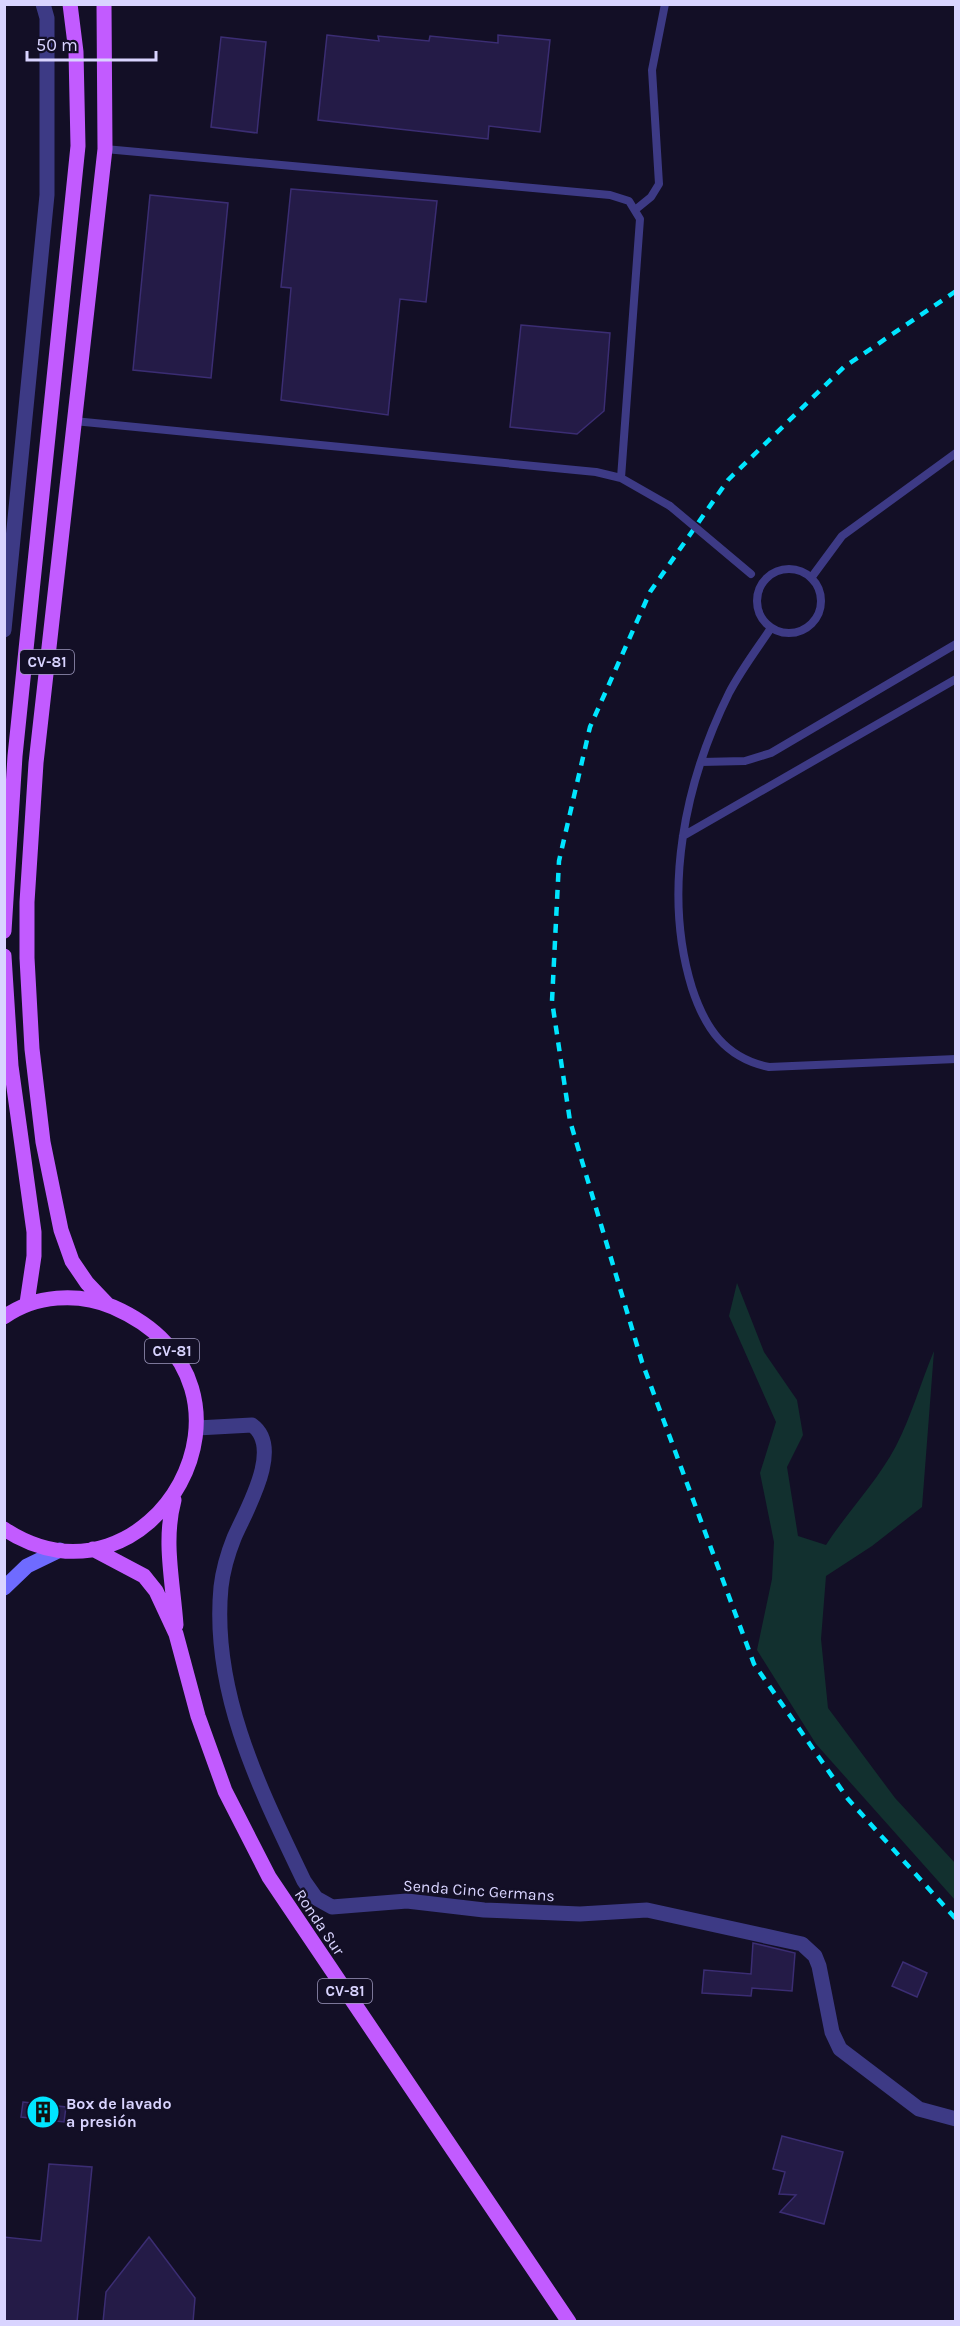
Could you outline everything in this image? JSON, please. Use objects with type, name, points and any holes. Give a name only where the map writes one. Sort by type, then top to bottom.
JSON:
[{"type":"main road","name":"CV-81","points":[[4,931],[15,756],[78,146],[76,52],[70,4]]},
{"type":"main road","name":"CV-81","points":[[104,4],[105,149],[36,763],[27,902],[27,958],[36,1083],[43,1142],[59,1219],[72,1261],[87,1283],[107,1304]]},
{"type":"main road","points":[[4,956],[11,1066],[34,1232],[34,1257],[27,1303]]},
{"type":"main road","name":"CV-81","points":[[4,1317],[27,1303],[63,1298],[82,1298],[107,1304],[137,1317],[162,1338],[182,1364],[194,1395],[197,1428],[191,1463],[176,1495],[153,1520],[125,1538],[93,1549],[60,1550],[21,1540],[4,1529]]},
{"type":"main road","name":"Ronda Sur","points":[[176,1495],[169,1519],[168,1550],[176,1634],[198,1716],[225,1791],[269,1877],[569,2322]]},
{"type":"main road","name":"Ronda Sur","points":[[93,1549],[144,1576],[156,1591],[176,1634]]},
{"type":"street","points":[[4,630],[47,195],[47,18],[43,4]]},
{"type":"street","name":"Senda Cinc Germans","points":[[197,1428],[252,1425],[257,1428],[263,1446],[261,1477],[231,1548],[221,1583],[219,1618],[221,1637],[232,1703],[246,1754],[304,1881],[316,1898],[332,1907],[407,1901],[484,1910],[568,1914],[647,1910],[802,1944],[809,1948],[819,1966],[832,2032],[840,2049],[919,2109],[956,2119]]},
{"type":"street","points":[[4,1588],[27,1566],[60,1550]]},
{"type":"lane","points":[[634,210],[651,197],[659,184],[652,70],[665,4]]},
{"type":"lane","points":[[105,149],[610,195],[629,201],[640,219],[621,478]]},
{"type":"lane","points":[[74,421],[596,472],[621,478],[670,506],[763,582]]},
{"type":"lane","points":[[811,578],[842,536],[956,453]]},
{"type":"lane","points":[[792,569],[811,578],[821,596],[817,617],[801,631],[791,633],[771,628],[763,621],[757,602],[763,582],[771,575],[792,569]]},
{"type":"lane","points":[[771,628],[730,692],[701,762],[683,836],[677,893],[685,963],[699,1011],[722,1045],[753,1063],[769,1067],[956,1059]]},
{"type":"lane","points":[[701,762],[745,761],[771,753],[956,644]]},
{"type":"lane","points":[[683,836],[956,679]]},
{"type":"green space","points":[[737,1283],[764,1352],[797,1400],[803,1435],[787,1467],[798,1536],[826,1545],[871,1484],[896,1446],[934,1351],[922,1507],[872,1546],[826,1576],[821,1639],[828,1708],[895,1798],[955,1863],[955,1900],[816,1744],[757,1650],[772,1579],[774,1542],[760,1473],[776,1422],[729,1316]]},
{"type":"building","points":[[327,35],[379,41],[378,36],[429,41],[430,36],[498,43],[498,35],[550,40],[540,132],[489,126],[488,139],[318,120]]},
{"type":"building","points":[[221,37],[266,42],[257,133],[211,127]]},
{"type":"building","points":[[291,189],[437,201],[426,302],[400,299],[388,415],[281,400],[291,288],[281,287]]},
{"type":"building","points":[[150,195],[228,203],[211,378],[133,370]]},
{"type":"building","points":[[521,325],[610,333],[604,411],[577,434],[510,427]]},
{"type":"building","points":[[753,1943],[795,1953],[792,1991],[752,1988],[751,1996],[702,1993],[704,1970],[751,1974]]},
{"type":"building","points":[[903,1962],[927,1973],[917,1997],[892,1986]]},
{"type":"building","name":"Box de lavado a presión","points":[[23,2102],[66,2107],[64,2122],[21,2117]]},
{"type":"building","points":[[782,2136],[843,2152],[824,2224],[780,2212],[796,2195],[779,2194],[785,2172],[773,2169]]},
{"type":"building","points":[[49,2164],[92,2167],[77,2322],[4,2322],[4,2237],[41,2241]]},
{"type":"building","points":[[149,2237],[195,2298],[193,2322],[103,2322],[106,2292]]},
{"type":"railway","points":[[956,291],[844,367],[728,480],[650,592],[590,727],[559,861],[552,1001],[570,1121],[642,1362],[754,1664],[848,1799],[956,1919]]},
{"type":"place","name":"Box de lavado a presión","points":[[43,2112]]}]
